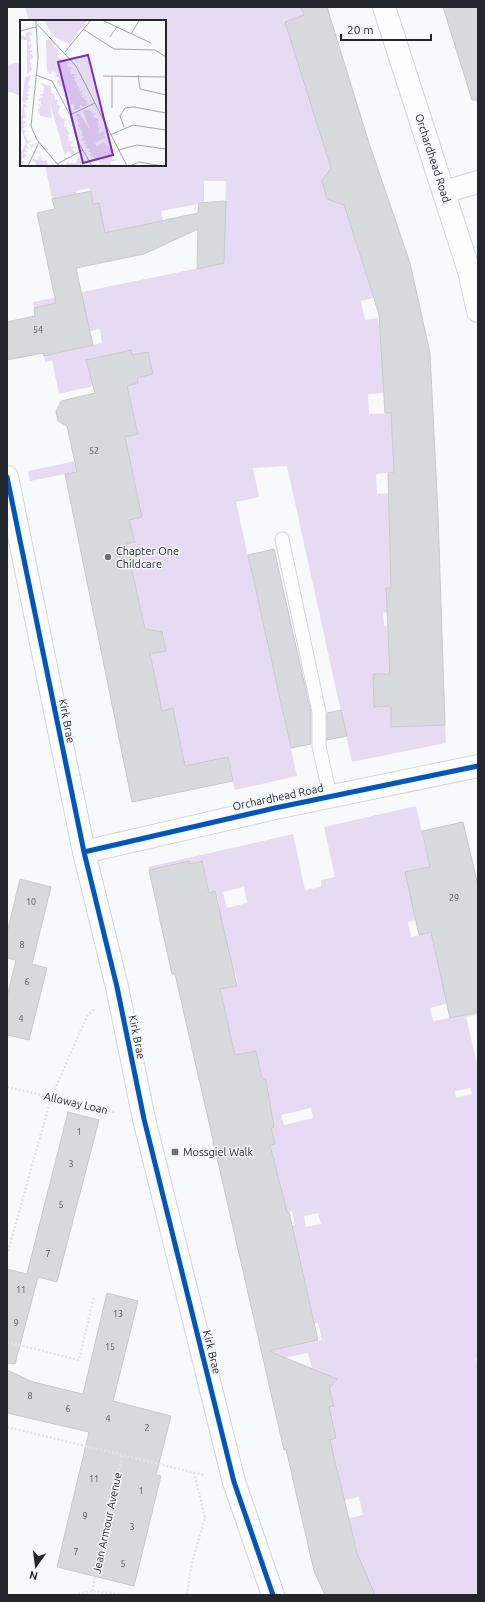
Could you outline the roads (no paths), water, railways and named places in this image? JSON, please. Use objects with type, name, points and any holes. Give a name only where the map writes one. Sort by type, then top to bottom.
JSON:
[{"type":"street","name":"Orchardhead Road","points":[[384,7],[470,271],[478,311]]},
{"type":"street","points":[[444,192],[478,182]]},
{"type":"street","name":"Kirk Brae","points":[[7,477],[84,852],[117,988],[144,1119],[234,1482],[273,1595]]},
{"type":"street","name":"Orchardhead Road","points":[[84,852],[330,796],[478,766]]},
{"type":"lane","points":[[282,539],[319,712],[319,746],[330,796]]},
{"type":"place","name":"Chapter One Childcare","points":[[108,557]]},
{"type":"place","name":"Mossgiel Walk","points":[[175,1152]]}]
